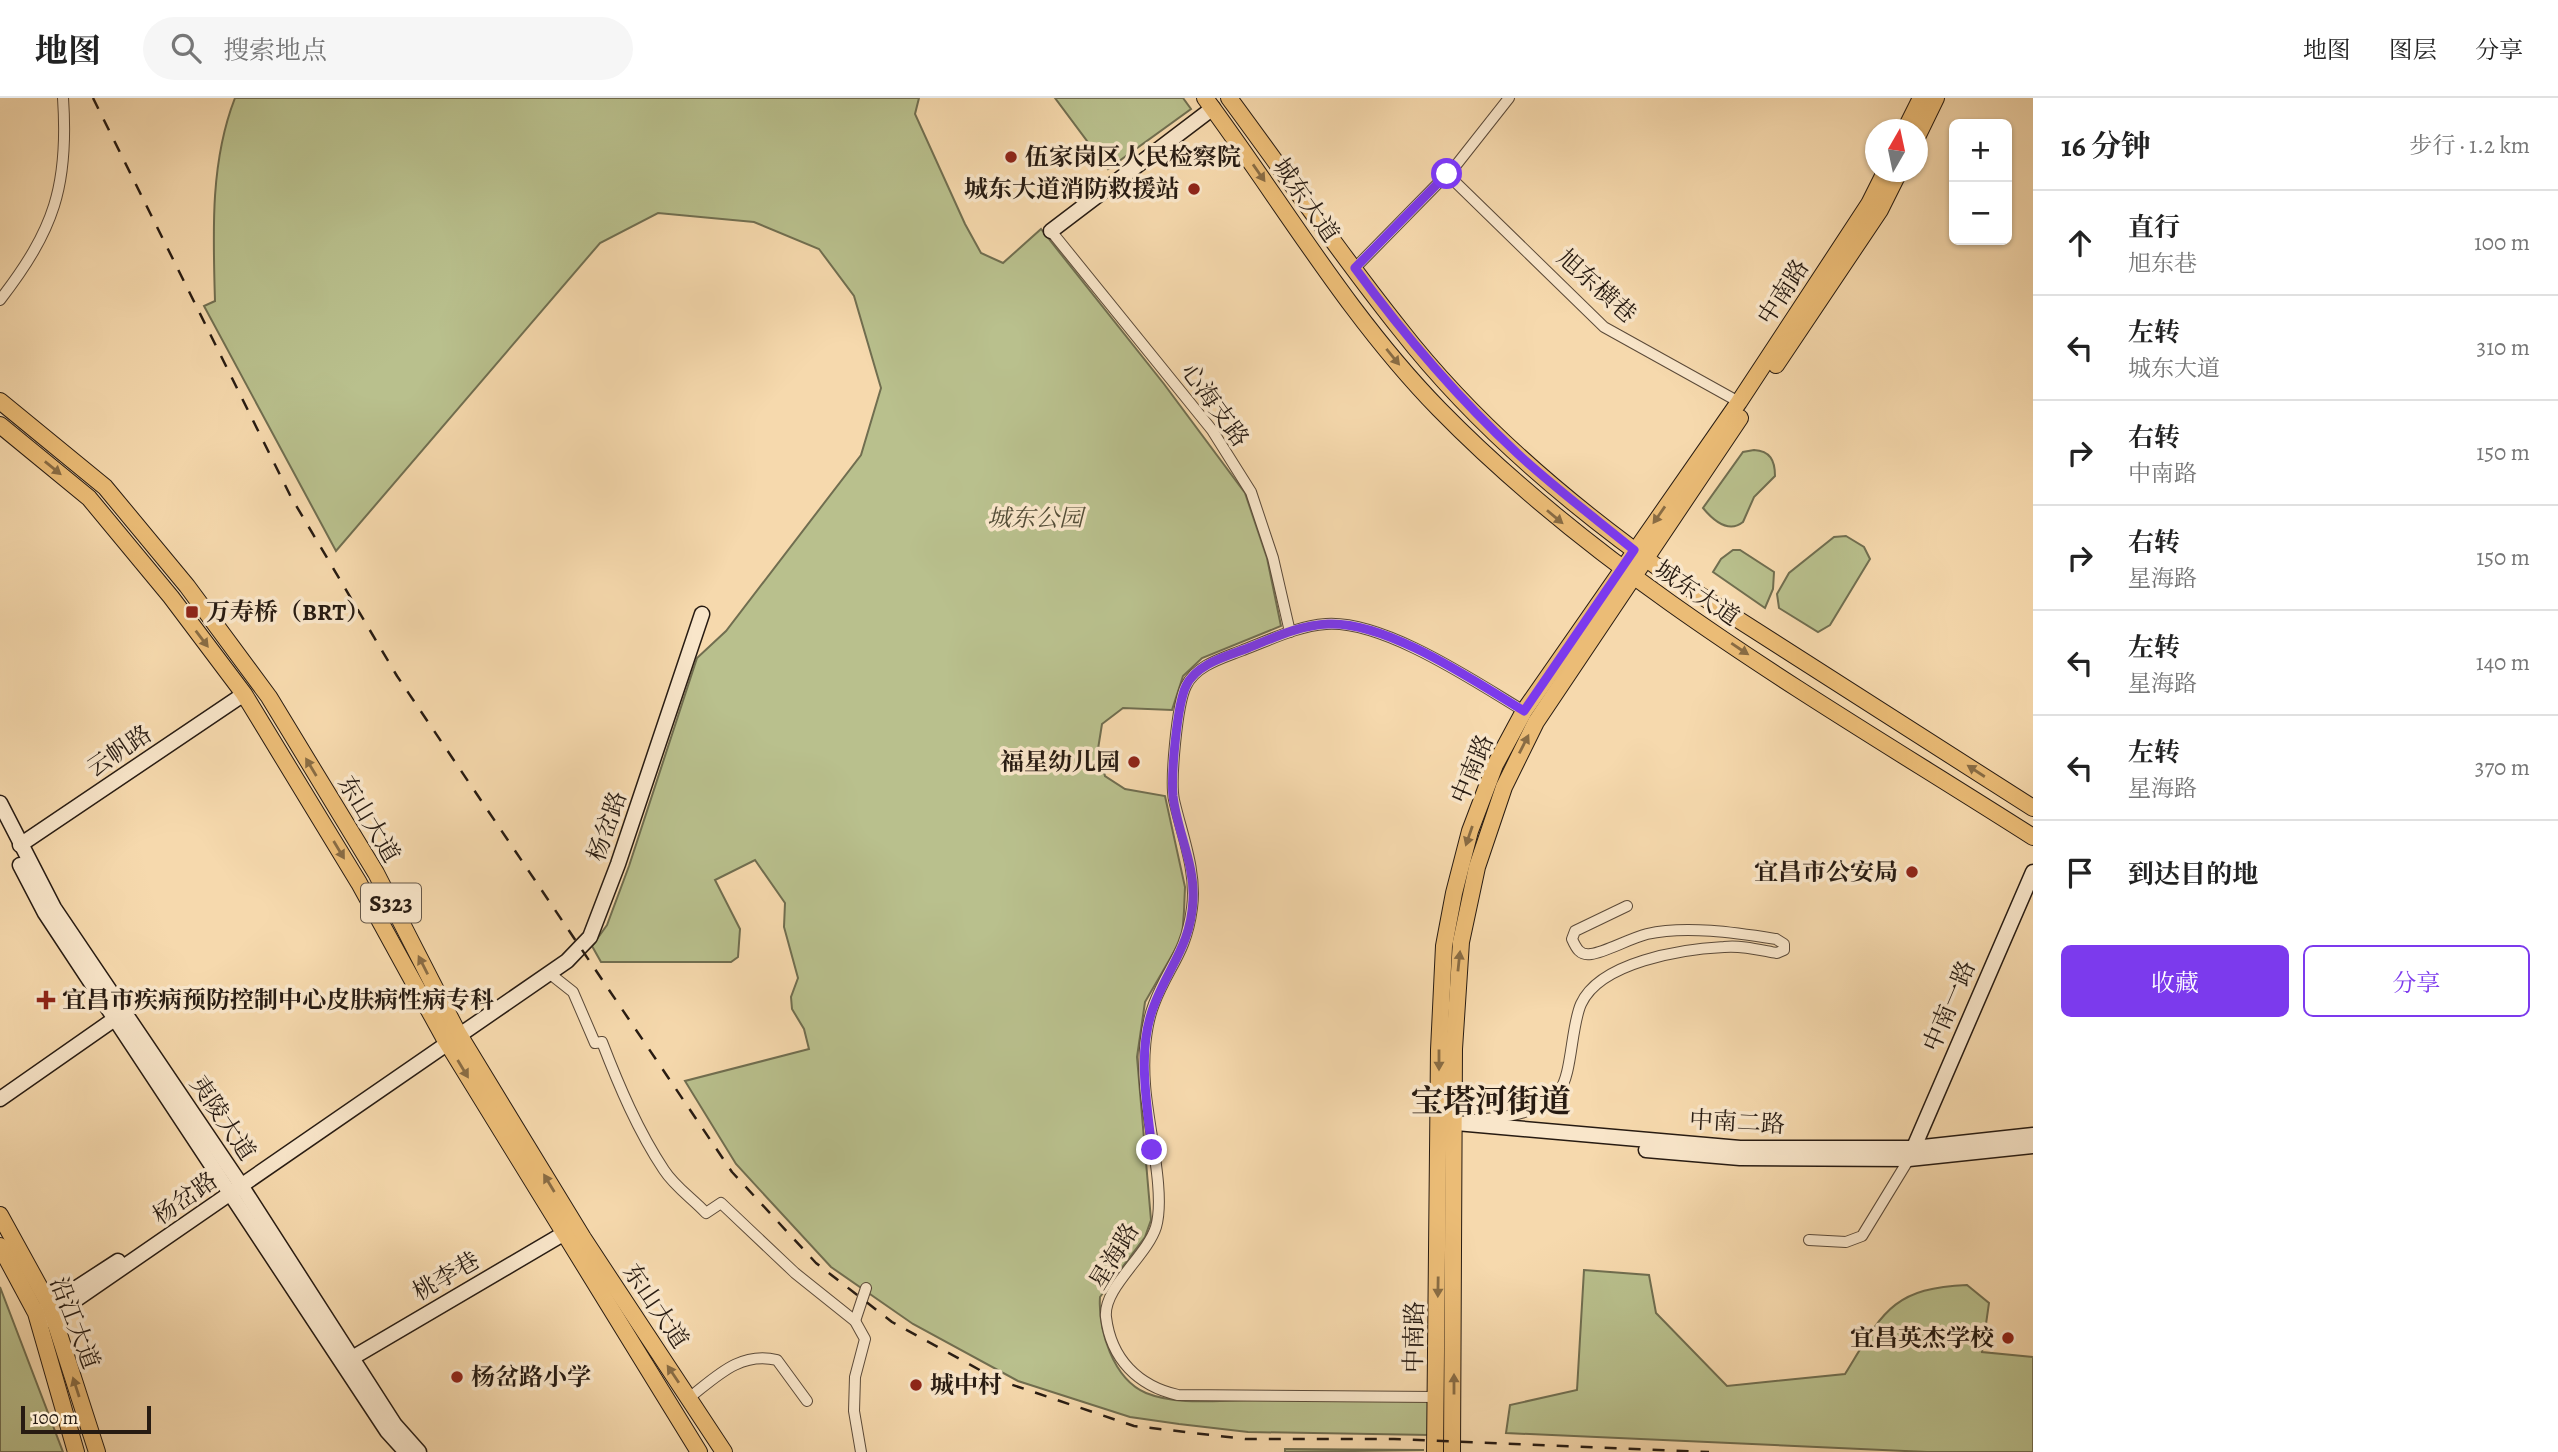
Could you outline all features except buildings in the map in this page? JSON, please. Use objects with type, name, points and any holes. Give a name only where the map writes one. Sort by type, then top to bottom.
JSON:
[{"type":"main road","name":"城东大道","points":[[1229,98],[1400,330],[1519,455],[1639,554],[2033,808]]},
{"type":"main road","points":[[1911,119],[1921,98]]},
{"type":"main road","points":[[1925,119],[1936,98]]},
{"type":"main road","name":"城东大道","points":[[1209,103],[1373,331],[1430,399],[1514,482],[1626,573],[1764,666],[2033,837]]},
{"type":"main road","points":[[1052,231],[1209,103]]},
{"type":"main road","name":"中南路","points":[[1639,554],[1868,204],[1880,182]]},
{"type":"main road","name":"中南路","points":[[1452,1452],[1447,1127],[1440,1003],[1444,946],[1466,845],[1495,765],[1524,711],[1626,573],[1880,210],[1894,182]]},
{"type":"main road","name":"东山大道","points":[[0,401],[105,487],[187,586],[269,697],[376,873],[450,1038],[724,1452]]},
{"type":"main road","name":"东山大道","points":[[0,425],[89,498],[171,597],[244,694],[359,883],[563,1234],[699,1452]]},
{"type":"main road","name":"中南路","points":[[1435,1452],[1447,1127],[1461,942],[1486,835],[1504,787],[1536,722],[1626,573]]},
{"type":"main road","name":"杨岔路","points":[[44,1315],[549,973],[566,961],[590,937],[618,864],[702,614]]},
{"type":"main road","name":"云帆路","points":[[20,845],[244,694]]},
{"type":"main road","name":"夷陵大道","points":[[0,803],[54,908],[234,1186],[387,1431],[406,1452]]},
{"type":"main road","name":"夷陵大道","points":[[0,827],[45,913],[352,1358],[395,1425],[419,1452]]},
{"type":"main road","name":"中南一路","points":[[1911,1154],[2033,872]]},
{"type":"main road","points":[[0,1099],[116,1018]]},
{"type":"main road","name":"中南二路","points":[[1447,1127],[1740,1158],[1911,1154],[2033,1146]]},
{"type":"main road","name":"中南二路","points":[[1911,1154],[2033,1135]]},
{"type":"main road","name":"沿江大道","points":[[0,1214],[44,1315],[97,1452]]},
{"type":"main road","name":"桃李巷","points":[[352,1358],[563,1234]]},
{"type":"main road","name":"沿江大道","points":[[0,1246],[44,1315],[76,1452]]},
{"type":"street","points":[[0,300],[48,227],[57,204],[62,178],[63,98]]},
{"type":"street","points":[[1355,268],[1447,174],[1509,98]]},
{"type":"street","name":"旭东横巷","points":[[1447,174],[1604,327],[1739,402]]},
{"type":"street","name":"心海支路","points":[[1052,231],[1212,430],[1251,492],[1273,558],[1290,632]]},
{"type":"street","name":"星海路","points":[[1436,1397],[1178,1395],[1158,1391],[1131,1373],[1109,1334],[1105,1312],[1110,1296],[1149,1242],[1159,1208],[1144,1083],[1145,1060],[1154,1005],[1189,936],[1194,898],[1189,863],[1173,796],[1178,727],[1186,685],[1206,664],[1290,632],[1328,624],[1347,624],[1379,633],[1463,675],[1524,711]]},
{"type":"street","points":[[1447,1127],[1520,1115],[1548,1102],[1562,1089],[1571,1034],[1581,1003],[1594,986],[1613,972],[1640,961],[1725,946],[1777,953],[1784,950],[1784,944],[1776,939],[1686,932],[1651,933],[1621,941],[1590,955],[1580,953],[1572,939],[1575,931],[1627,906]]},
{"type":"street","points":[[549,973],[573,992],[595,1043],[602,1042],[625,1100],[664,1171],[681,1191],[687,1193],[706,1213],[721,1203],[795,1273],[855,1321],[865,1339],[855,1377],[854,1411],[861,1452]]},
{"type":"street","points":[[1810,1240],[1846,1242],[1862,1236],[1911,1154]]},
{"type":"street","points":[[855,1321],[866,1289]]},
{"type":"street","points":[[689,1398],[738,1362],[766,1357],[777,1360],[807,1401]]},
{"type":"green space","name":"城东公园","points":[[235,98],[919,98],[915,114],[981,253],[1003,263],[1041,229],[1164,384],[1245,493],[1267,558],[1281,626],[1202,658],[1183,676],[1172,710],[1123,708],[1102,724],[1098,749],[1105,776],[1125,789],[1165,796],[1185,887],[1182,938],[1145,1002],[1137,1057],[1151,1220],[1145,1237],[1100,1297],[1105,1338],[1116,1365],[1125,1377],[1134,1386],[1158,1397],[1199,1401],[1430,1400],[1430,1435],[1248,1432],[1179,1424],[1130,1417],[1018,1381],[913,1324],[831,1267],[736,1164],[685,1081],[809,1049],[804,1029],[792,1009],[791,997],[798,978],[784,927],[785,903],[755,860],[715,880],[740,929],[738,957],[731,962],[601,962],[592,946],[607,925],[629,866],[697,658],[726,631],[861,455],[881,388],[854,296],[819,249],[754,222],[658,213],[600,243],[336,551],[204,306],[215,301],[214,224],[217,172],[227,122]]},
{"type":"green space","points":[[1055,98],[1183,98],[1191,109],[1108,169]]},
{"type":"green space","points":[[1754,450],[1768,454],[1774,465],[1775,476],[1754,497],[1743,522],[1732,527],[1721,524],[1703,508],[1743,452]]},
{"type":"green space","points":[[1846,536],[1864,547],[1870,559],[1830,625],[1818,632],[1779,608],[1777,594],[1789,573],[1834,537]]},
{"type":"green space","points":[[1733,550],[1740,550],[1774,572],[1773,589],[1765,608],[1713,572],[1721,559]]},
{"type":"green space","points":[[1584,1270],[1649,1275],[1656,1313],[1727,1386],[1845,1374],[1869,1335],[1891,1308],[1921,1292],[1967,1285],[1989,1303],[1982,1352],[2033,1357],[2033,1452],[1927,1452],[1506,1433],[1510,1405],[1577,1390]]},
{"type":"green space","points":[[0,1287],[63,1452],[0,1452]]},
{"type":"green space","points":[[1285,1449],[1424,1450],[1285,1452]]},
{"type":"railway","points":[[93,98],[291,497],[397,676],[732,1172],[816,1263],[892,1322],[998,1380],[1134,1426],[1245,1439],[1394,1439],[1709,1452]]},
{"type":"place","name":"伍家岗区人民检察院","points":[[1011,157]]},
{"type":"place","name":"城东大道消防救援站","points":[[1194,189]]},
{"type":"place","name":"万寿桥（BRT）","points":[[192,612]]},
{"type":"place","name":"福星幼儿园","points":[[1134,762]]},
{"type":"place","name":"宜昌市公安局","points":[[1912,872]]},
{"type":"place","name":"宜昌市疾病预防控制中心皮肤病性病专科","points":[[46,1000]]},
{"type":"place","name":"宜昌英杰学校","points":[[2008,1338]]},
{"type":"place","name":"杨岔路小学","points":[[457,1377]]},
{"type":"place","name":"城中村","points":[[916,1385]]},
{"type":"district","name":"宝塔河街道","points":[[1491,1101]]},
{"type":"route","points":[[1152,1150],[1144,1083],[1147,1034],[1154,1005],[1189,936],[1194,898],[1189,863],[1173,796],[1178,727],[1186,685],[1206,664],[1290,632],[1309,626],[1347,624],[1379,633],[1407,646],[1524,711],[1634,550],[1519,455],[1487,424],[1400,330],[1355,268],[1447,174]]}]
